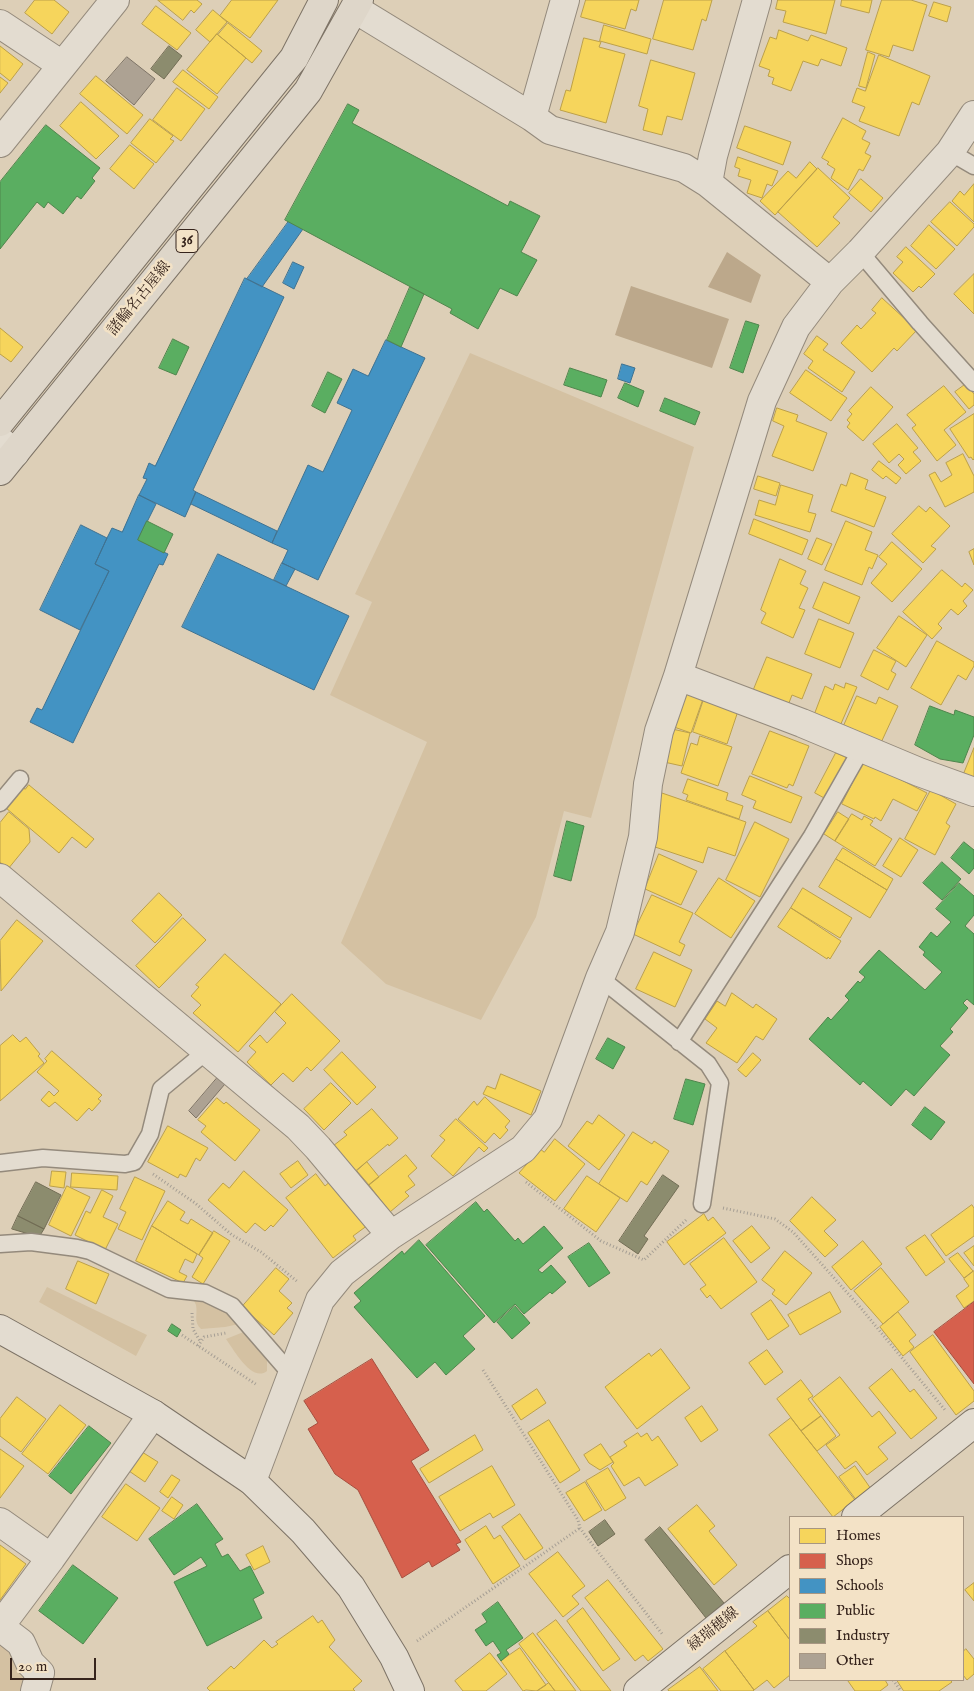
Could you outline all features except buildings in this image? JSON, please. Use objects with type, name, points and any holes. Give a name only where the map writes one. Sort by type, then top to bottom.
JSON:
[{"type":"main road","name":"36","points":[[0,422],[294,58],[324,0]]},
{"type":"main road","name":"諸輪名古屋線","points":[[5,455],[308,92],[352,3]]},
{"type":"street","points":[[0,143],[115,0]]},
{"type":"street","points":[[532,117],[564,0]]},
{"type":"street","points":[[708,183],[713,156],[758,0]]},
{"type":"street","points":[[352,3],[550,130],[684,168],[708,183],[830,282]]},
{"type":"street","points":[[0,24],[62,65]]},
{"type":"street","points":[[252,1481],[320,1300],[342,1273],[391,1235],[523,1149],[548,1119],[600,978],[620,932],[644,837],[648,784],[658,730],[678,676],[762,401],[796,327],[830,282],[860,252],[950,152],[974,115]]},
{"type":"street","points":[[678,676],[974,792]]},
{"type":"street","points":[[0,878],[298,1127],[391,1235]]},
{"type":"street","points":[[0,1329],[153,1414],[252,1481],[302,1531],[351,1587],[394,1657],[410,1691]]},
{"type":"street","points":[[35,1691],[40,1673],[30,1663],[21,1643],[0,1626],[51,1558],[153,1414]]},
{"type":"street","points":[[857,1516],[968,1428]]},
{"type":"street","points":[[0,1522],[51,1558]]},
{"type":"street","name":"緑瑞穂線","points":[[638,1691],[789,1570]]},
{"type":"lane","points":[[950,152],[974,166]]},
{"type":"lane","points":[[860,252],[974,383]]},
{"type":"lane","points":[[679,1042],[812,836],[862,748]]},
{"type":"lane","points":[[0,803],[20,779]]},
{"type":"lane","points":[[600,978],[708,1064],[720,1083],[702,1204]]},
{"type":"lane","points":[[0,1163],[42,1158],[125,1164],[134,1162],[150,1134],[161,1089],[208,1050]]},
{"type":"lane","points":[[0,1244],[31,1242],[90,1251],[169,1289],[205,1293],[232,1306],[292,1374]]},
{"type":"path","points":[[134,1162],[195,1203],[232,1235],[260,1252],[320,1300]]},
{"type":"path","points":[[502,1163],[601,1241],[644,1260],[702,1204],[775,1219],[792,1232],[968,1428]]},
{"type":"path","points":[[198,1346],[204,1337],[223,1334],[247,1324]]},
{"type":"path","points":[[182,1336],[258,1385],[257,1388]]},
{"type":"path","points":[[483,1370],[574,1512],[580,1528],[681,1657]]},
{"type":"path","points":[[394,1657],[580,1528]]},
{"type":"shaded area","points":[[727,252],[761,275],[751,303],[708,287]]},
{"type":"shaded area","points":[[631,286],[729,319],[712,368],[615,335]]},
{"type":"shaded area","points":[[470,353],[694,447],[591,818],[564,811],[536,917],[481,1020],[386,984],[341,943],[427,742],[330,695],[372,602],[355,594]]},
{"type":"shaded area","points":[[47,1287],[147,1335],[136,1356],[39,1302]]},
{"type":"shaded area","points":[[192,1297],[224,1308],[239,1324],[201,1329],[197,1324],[196,1305]]},
{"type":"shaded area","points":[[246,1331],[267,1356],[267,1371],[261,1374],[255,1373],[244,1364],[226,1339]]},
{"type":"shaded area","points":[[0,1634],[29,1677],[26,1691],[0,1691]]}]
